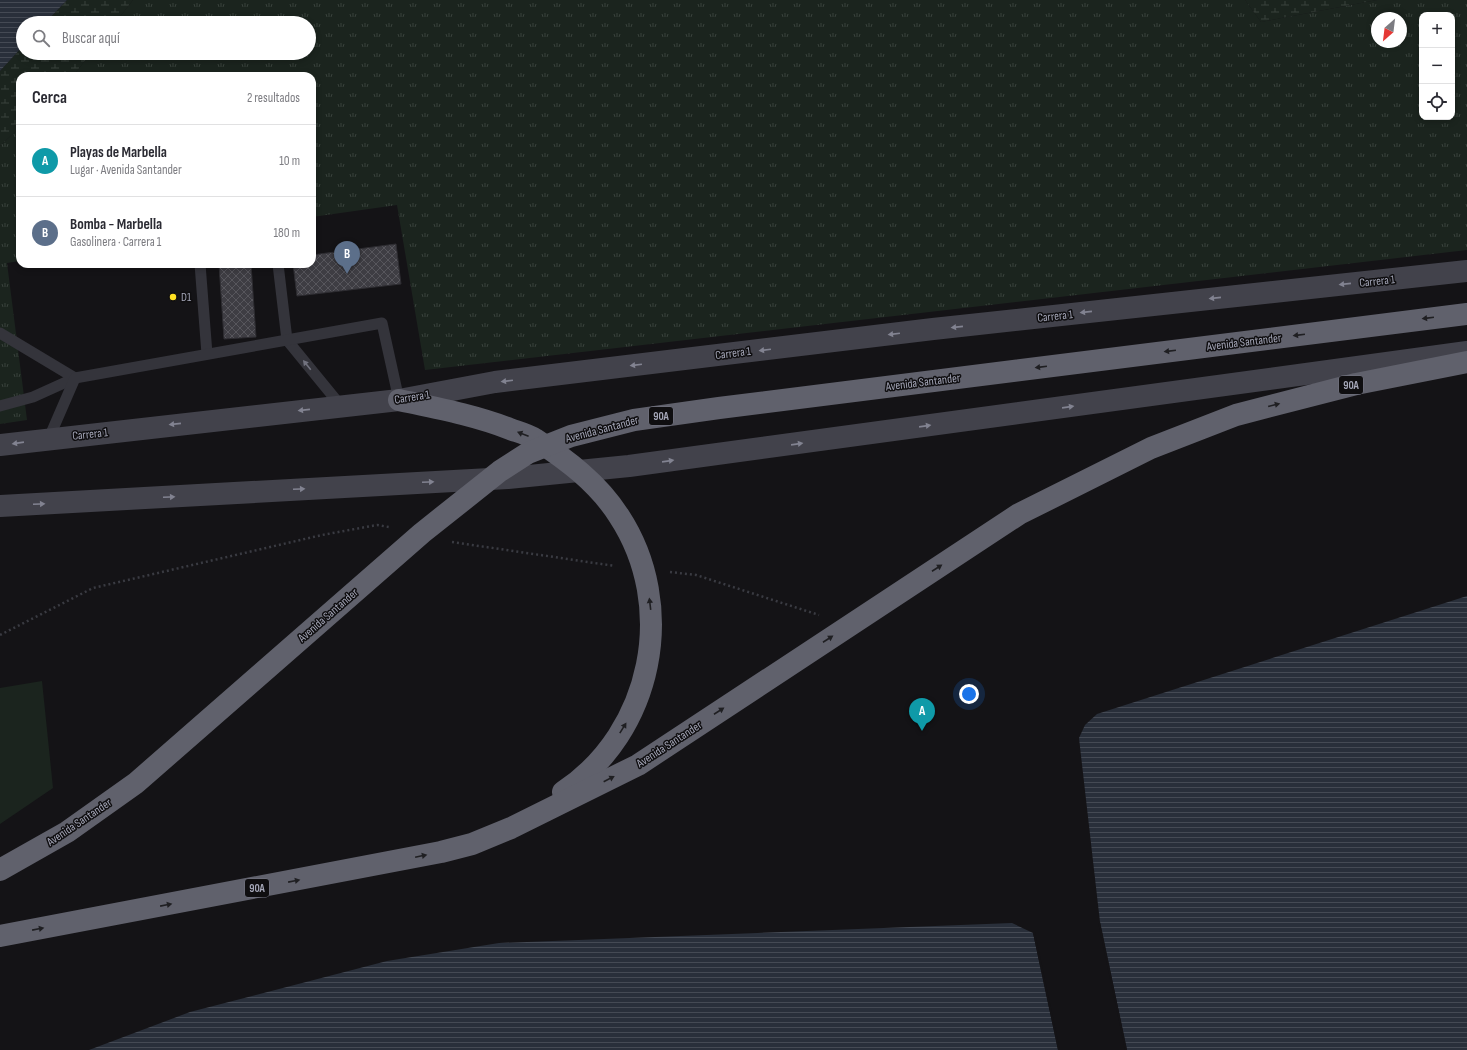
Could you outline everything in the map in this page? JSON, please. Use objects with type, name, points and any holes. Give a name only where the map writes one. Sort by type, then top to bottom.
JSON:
[{"type":"highway","name":"Avenida Santander","points":[[0,870],[67,832],[136,783],[422,533],[500,471],[528,453],[571,436],[634,420],[719,408],[1467,314]]},
{"type":"highway","name":"Avenida Santander","points":[[0,936],[400,861],[472,844],[512,828],[638,764],[1019,514],[1151,448],[1236,415],[1356,384],[1467,362]]},
{"type":"highway","points":[[399,400],[485,419],[533,438],[579,470],[601,491],[619,515],[634,542],[644,570],[652,615],[649,660],[638,696],[626,724],[609,749],[583,776],[512,828]]},
{"type":"main road","name":"Carrera 1","points":[[0,445],[49,438],[399,400],[495,382],[925,330],[1467,271]]},
{"type":"main road","points":[[0,506],[508,478],[629,466],[1467,352]]},
{"type":"lane","points":[[200,268],[208,354]]},
{"type":"lane","points":[[278,268],[287,340],[341,406]]},
{"type":"lane","points":[[0,406],[33,397],[75,378],[382,323],[399,400]]},
{"type":"lane","points":[[0,333],[75,378]]},
{"type":"lane","points":[[49,438],[75,378]]},
{"type":"path","points":[[0,635],[93,588],[322,535],[377,524],[392,528]]},
{"type":"path","points":[[445,541],[467,546],[644,570],[696,575],[850,625]]},
{"type":"green space","points":[[67,0],[133,0],[120,16],[52,16]]},
{"type":"green space","points":[[133,0],[1245,0],[1261,22],[1377,0],[1467,0],[1467,250],[425,370],[397,205],[316,216],[316,72],[76,72],[86,60],[316,60],[316,16],[120,16]]},
{"type":"green space","points":[[1245,0],[1377,0],[1261,22]]},
{"type":"green space","points":[[16,54],[16,60],[86,60],[76,72],[16,72],[16,131],[0,146],[0,71]]},
{"type":"green space","points":[[16,131],[16,262],[7,263],[27,420],[0,424],[0,146]]},
{"type":"green space","points":[[42,681],[53,788],[0,824],[0,688]]},
{"type":"shaded area","points":[[0,0],[67,0],[52,16],[16,16],[16,54],[0,71]]},
{"type":"shaded area","points":[[1467,596],[1467,1050],[1127,1050],[1100,922],[1079,738],[1085,725],[1097,714]]},
{"type":"shaded area","points":[[1012,923],[1033,933],[1058,1050],[89,1050],[190,1012],[387,961],[499,943]]},
{"type":"pier","points":[[1100,922],[1127,1050],[1125,1050],[1098,923]]},
{"type":"pier","points":[[1035,932],[1060,1050],[1058,1050],[1033,933]]},
{"type":"building","points":[[396,244],[401,284],[297,296],[294,268],[316,268],[316,254]]},
{"type":"building","points":[[219,268],[251,268],[256,337],[224,339]]},
{"type":"place","name":"Bomba - Marbella","points":[[347,274]]},
{"type":"place","name":"D1","points":[[173,297]]},
{"type":"place","name":"Playas de Marbella","points":[[922,731]]}]
